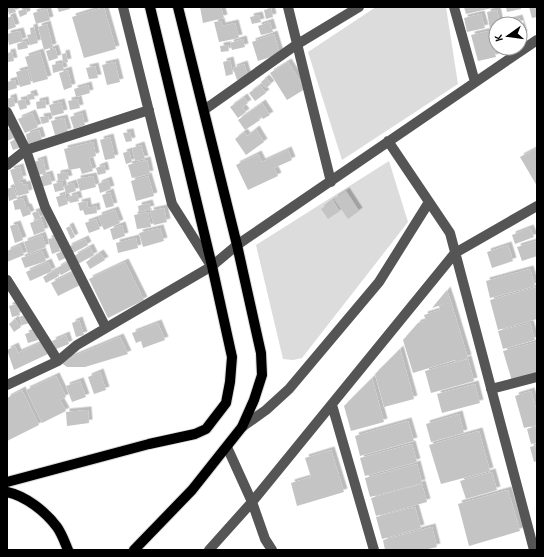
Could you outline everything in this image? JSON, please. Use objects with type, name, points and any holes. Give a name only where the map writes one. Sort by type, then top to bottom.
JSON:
[{"type":"main road","points":[[7,482],[149,444],[195,434],[206,429],[226,403],[230,382],[232,357],[212,266],[150,7]]},
{"type":"main road","points":[[134,550],[192,490],[242,427],[254,400],[262,376],[260,353],[237,245],[178,7]]},
{"type":"main road","points":[[7,492],[13,493],[38,507],[58,528],[68,550]]},
{"type":"street","points":[[123,7],[172,204],[212,266]]},
{"type":"street","points":[[288,7],[296,45],[331,182]]},
{"type":"street","points":[[204,110],[296,45],[359,7]]},
{"type":"street","points":[[454,7],[474,82]]},
{"type":"street","points":[[7,385],[58,361],[77,345],[212,266],[237,245],[537,40]]},
{"type":"street","points":[[7,166],[26,150],[149,110]]},
{"type":"street","points":[[7,112],[26,150],[45,208],[106,328]]},
{"type":"street","points":[[388,141],[450,233],[534,550]]},
{"type":"street","points":[[242,427],[266,410],[289,389],[379,282],[429,202]]},
{"type":"street","points":[[209,550],[252,502],[455,253],[537,206]]},
{"type":"street","points":[[7,280],[58,361]]},
{"type":"street","points":[[491,389],[537,377]]},
{"type":"street","points":[[332,405],[374,550]]},
{"type":"street","points":[[226,446],[252,502],[265,539],[272,550]]},
{"type":"shaded area","points":[[376,7],[446,7],[458,84],[342,160],[308,52]]},
{"type":"shaded area","points":[[389,161],[408,222],[302,358],[293,360],[283,359],[256,245]]},
{"type":"building","points":[[7,7],[14,7],[16,12],[9,14]]},
{"type":"building","points":[[57,7],[69,7],[70,9],[59,12]]},
{"type":"building","points":[[104,7],[116,49],[84,58],[72,17]]},
{"type":"building","points":[[200,7],[221,7],[224,18],[203,23]]},
{"type":"building","points":[[464,7],[492,7],[492,8],[466,14]]},
{"type":"building","points":[[506,7],[521,7],[521,9],[507,12]]},
{"type":"building","points":[[529,7],[537,7],[537,17],[532,18]]},
{"type":"building","points":[[271,8],[273,17],[266,19],[264,10]]},
{"type":"building","points":[[26,9],[27,14],[20,17],[18,11]]},
{"type":"building","points":[[47,9],[50,20],[36,24],[33,13]]},
{"type":"building","points":[[497,10],[498,16],[488,16],[488,18],[487,12]]},
{"type":"building","points":[[481,14],[485,28],[467,32],[464,18]]},
{"type":"building","points":[[259,15],[261,22],[252,24],[250,17]]},
{"type":"building","points":[[12,16],[16,27],[7,30],[7,18]]},
{"type":"building","points":[[221,21],[222,26],[235,23],[239,38],[219,42],[214,22]]},
{"type":"building","points":[[270,22],[273,32],[261,35],[258,26]]},
{"type":"building","points":[[47,24],[53,47],[44,50],[38,27]]},
{"type":"building","points":[[34,27],[38,43],[30,45],[27,35],[31,34],[30,28]]},
{"type":"building","points":[[20,31],[23,41],[9,45],[7,34]]},
{"type":"building","points":[[488,31],[488,56],[496,57],[478,61],[471,35]]},
{"type":"building","points":[[274,34],[280,54],[258,61],[252,42]]},
{"type":"building","points":[[243,39],[245,47],[232,50],[230,43]]},
{"type":"building","points":[[26,41],[28,48],[18,50],[17,44]]},
{"type":"building","points":[[228,45],[229,51],[221,52],[220,46]]},
{"type":"building","points":[[55,48],[58,58],[49,61],[46,51]]},
{"type":"building","points":[[12,52],[14,61],[8,62],[7,53]]},
{"type":"building","points":[[40,52],[48,79],[33,83],[25,57]]},
{"type":"building","points":[[66,53],[68,62],[63,63],[62,54]]},
{"type":"building","points":[[230,60],[233,74],[226,76],[223,62]]},
{"type":"building","points":[[115,62],[120,82],[107,85],[102,65]]},
{"type":"building","points":[[288,62],[305,89],[287,100],[270,73]]},
{"type":"building","points":[[62,63],[64,70],[53,73],[52,65]]},
{"type":"building","points":[[244,64],[248,77],[237,80],[233,68]]},
{"type":"building","points":[[95,66],[98,78],[89,79],[86,68]]},
{"type":"building","points":[[27,69],[31,84],[20,87],[16,72]]},
{"type":"building","points":[[68,70],[72,87],[64,90],[59,73]]},
{"type":"building","points":[[266,78],[271,84],[266,88],[261,82]]},
{"type":"building","points":[[15,80],[17,88],[7,91],[7,82]]},
{"type":"building","points":[[88,85],[90,93],[76,97],[74,89]]},
{"type":"building","points":[[260,85],[266,93],[255,101],[249,93]]},
{"type":"building","points":[[33,93],[35,99],[28,100],[27,95]]},
{"type":"building","points":[[13,97],[15,106],[8,108],[7,99]]},
{"type":"building","points":[[244,97],[248,103],[242,107],[246,112],[238,118],[230,107]]},
{"type":"building","points":[[25,99],[27,108],[20,110],[17,101]]},
{"type":"building","points":[[78,99],[80,108],[70,110],[68,101]]},
{"type":"building","points":[[45,100],[46,108],[37,109],[36,102]]},
{"type":"building","points":[[61,102],[64,113],[52,116],[49,105]]},
{"type":"building","points":[[262,103],[270,115],[263,119],[260,115],[258,117],[260,120],[245,130],[238,120]]},
{"type":"building","points":[[32,113],[38,127],[25,133],[18,119]]},
{"type":"building","points":[[82,113],[85,125],[74,129],[70,117]]},
{"type":"building","points":[[48,116],[49,122],[42,124],[40,117]]},
{"type":"building","points":[[64,118],[68,132],[55,135],[51,121]]},
{"type":"building","points":[[12,127],[16,137],[7,141],[7,130]]},
{"type":"building","points":[[256,129],[264,142],[246,155],[235,139],[244,132],[247,136]]},
{"type":"building","points":[[39,130],[42,140],[28,144],[26,134]]},
{"type":"building","points":[[130,132],[132,141],[126,142],[123,133]]},
{"type":"building","points":[[110,137],[115,158],[105,160],[100,140]]},
{"type":"building","points":[[18,138],[22,147],[13,150],[10,142]]},
{"type":"building","points":[[93,142],[96,156],[89,158],[93,171],[82,174],[80,168],[69,170],[64,149]]},
{"type":"building","points":[[141,145],[145,159],[135,161],[132,148]]},
{"type":"building","points":[[537,148],[537,186],[520,157]]},
{"type":"building","points":[[288,150],[292,160],[274,168],[278,176],[248,190],[236,165],[258,154],[262,162]]},
{"type":"building","points":[[129,151],[132,162],[126,164],[123,153]]},
{"type":"building","points":[[43,159],[46,173],[38,175],[34,162]]},
{"type":"building","points":[[147,160],[150,174],[132,178],[128,165]]},
{"type":"building","points":[[104,165],[106,173],[98,175],[96,168]]},
{"type":"building","points":[[20,167],[23,179],[19,180],[20,183],[22,182],[23,185],[27,184],[29,193],[18,196],[10,170]]},
{"type":"building","points":[[67,172],[69,179],[58,181],[57,174]]},
{"type":"building","points":[[49,174],[52,184],[41,187],[39,177]]},
{"type":"building","points":[[93,176],[96,187],[80,191],[77,179]]},
{"type":"building","points":[[148,176],[154,196],[136,201],[131,181]]},
{"type":"building","points":[[108,180],[111,189],[100,193],[98,184]]},
{"type":"building","points":[[62,182],[64,190],[55,192],[53,184]]},
{"type":"building","points":[[73,183],[76,191],[66,194],[64,186]]},
{"type":"building","points":[[13,187],[17,198],[9,201],[7,189]]},
{"type":"building","points":[[346,191],[359,211],[348,219],[334,199]]},
{"type":"building","points":[[110,192],[114,206],[106,208],[102,195]]},
{"type":"building","points":[[65,194],[68,204],[59,207],[56,197]]},
{"type":"building","points":[[77,194],[79,201],[70,203],[68,197]]},
{"type":"building","points":[[23,198],[26,207],[28,207],[31,214],[23,217],[20,209],[15,210],[13,201]]},
{"type":"building","points":[[333,200],[340,211],[328,219],[321,209]]},
{"type":"building","points":[[87,201],[88,208],[96,206],[97,213],[85,215],[83,210],[80,211],[78,203]]},
{"type":"building","points":[[149,203],[151,209],[139,212],[138,206]]},
{"type":"building","points":[[164,208],[167,222],[154,225],[150,211]]},
{"type":"building","points":[[115,210],[120,223],[104,230],[98,216]]},
{"type":"building","points":[[38,211],[41,219],[35,220],[32,213]]},
{"type":"building","points":[[148,212],[151,227],[137,229],[134,215]]},
{"type":"building","points":[[41,219],[45,231],[34,235],[30,223]]},
{"type":"building","points":[[96,219],[100,229],[89,233],[85,223]]},
{"type":"building","points":[[17,224],[23,240],[15,243],[10,226]]},
{"type":"building","points":[[122,225],[125,236],[113,240],[110,229]]},
{"type":"building","points":[[70,226],[75,237],[71,239],[66,228]]},
{"type":"building","points":[[160,228],[164,241],[143,247],[139,233]]},
{"type":"building","points":[[530,228],[534,237],[515,244],[512,235]]},
{"type":"building","points":[[42,235],[46,247],[28,254],[24,242]]},
{"type":"building","points":[[57,237],[60,251],[52,254],[48,239]]},
{"type":"building","points":[[136,238],[138,248],[118,253],[116,243]]},
{"type":"building","points":[[85,239],[88,245],[71,254],[68,247]]},
{"type":"building","points":[[537,241],[537,256],[522,261],[517,247]]},
{"type":"building","points":[[20,245],[24,255],[7,262],[7,251]]},
{"type":"building","points":[[508,245],[513,261],[492,268],[487,252]]},
{"type":"building","points":[[90,247],[94,255],[78,264],[74,256]]},
{"type":"building","points":[[65,250],[68,257],[59,261],[56,254]]},
{"type":"building","points":[[42,251],[46,261],[25,268],[21,258]]},
{"type":"building","points":[[100,253],[105,260],[90,269],[86,262]]},
{"type":"building","points":[[70,261],[74,268],[61,275],[57,268]]},
{"type":"building","points":[[48,262],[52,271],[30,281],[26,272]]},
{"type":"building","points":[[125,262],[144,300],[108,318],[89,279]]},
{"type":"building","points":[[530,269],[535,286],[490,298],[486,281]]},
{"type":"building","points":[[56,270],[59,276],[46,283],[43,277]]},
{"type":"building","points":[[75,271],[82,284],[58,296],[51,283]]},
{"type":"building","points":[[537,287],[537,319],[498,330],[490,300]]},
{"type":"building","points":[[447,290],[451,302],[432,308]]},
{"type":"building","points":[[451,302],[468,358],[456,362],[455,360],[413,373],[403,340],[418,323],[426,321],[424,315],[440,310],[439,306]]},
{"type":"building","points":[[17,304],[20,315],[12,317],[9,306]]},
{"type":"building","points":[[28,314],[30,323],[22,325],[19,317]]},
{"type":"building","points":[[15,319],[21,327],[14,332],[9,324]]},
{"type":"building","points":[[79,320],[84,335],[76,337],[72,323]]},
{"type":"building","points":[[158,323],[165,340],[143,348],[141,341],[136,343],[132,333]]},
{"type":"building","points":[[530,323],[535,340],[503,349],[498,331]]},
{"type":"building","points":[[35,331],[38,340],[28,343],[25,334]]},
{"type":"building","points":[[66,335],[69,344],[56,349],[52,341]]},
{"type":"building","points":[[120,337],[128,354],[85,367],[67,367],[60,362]]},
{"type":"building","points":[[43,342],[48,354],[14,370],[7,350],[15,346],[18,353]]},
{"type":"building","points":[[537,342],[537,374],[512,381],[503,351]]},
{"type":"building","points":[[400,349],[414,399],[384,407],[375,374]]},
{"type":"building","points":[[468,359],[474,381],[431,393],[425,371]]},
{"type":"building","points":[[100,372],[106,390],[94,394],[88,377]]},
{"type":"building","points":[[56,376],[66,397],[60,400],[66,411],[42,423],[26,390]]},
{"type":"building","points":[[372,378],[384,422],[351,431],[344,406]]},
{"type":"building","points":[[80,381],[86,397],[72,402],[66,386]]},
{"type":"building","points":[[475,384],[480,403],[442,413],[437,394]]},
{"type":"building","points":[[22,390],[39,425],[7,441],[7,398]]},
{"type":"building","points":[[531,391],[537,412],[537,425],[524,428],[515,396]]},
{"type":"building","points":[[88,410],[89,423],[67,426],[66,412]]},
{"type":"building","points":[[459,414],[464,433],[431,442],[426,424]]},
{"type":"building","points":[[408,421],[414,441],[360,456],[355,436]]},
{"type":"building","points":[[537,426],[537,443],[531,444],[527,429]]},
{"type":"building","points":[[479,431],[490,471],[441,484],[429,445]]},
{"type":"building","points":[[412,444],[417,462],[365,476],[360,458]]},
{"type":"building","points":[[537,445],[537,461],[534,462],[530,447]]},
{"type":"building","points":[[331,450],[344,492],[297,506],[291,483],[311,477],[305,458]]},
{"type":"building","points":[[417,464],[422,483],[370,497],[365,478]]},
{"type":"building","points":[[492,472],[497,490],[466,499],[460,481]]},
{"type":"building","points":[[422,484],[427,502],[376,516],[371,498]]},
{"type":"building","points":[[508,490],[520,531],[469,546],[458,504]]},
{"type":"building","points":[[415,507],[421,528],[382,539],[376,517]]},
{"type":"building","points":[[432,527],[437,547],[424,550],[385,550],[383,540]]}]
